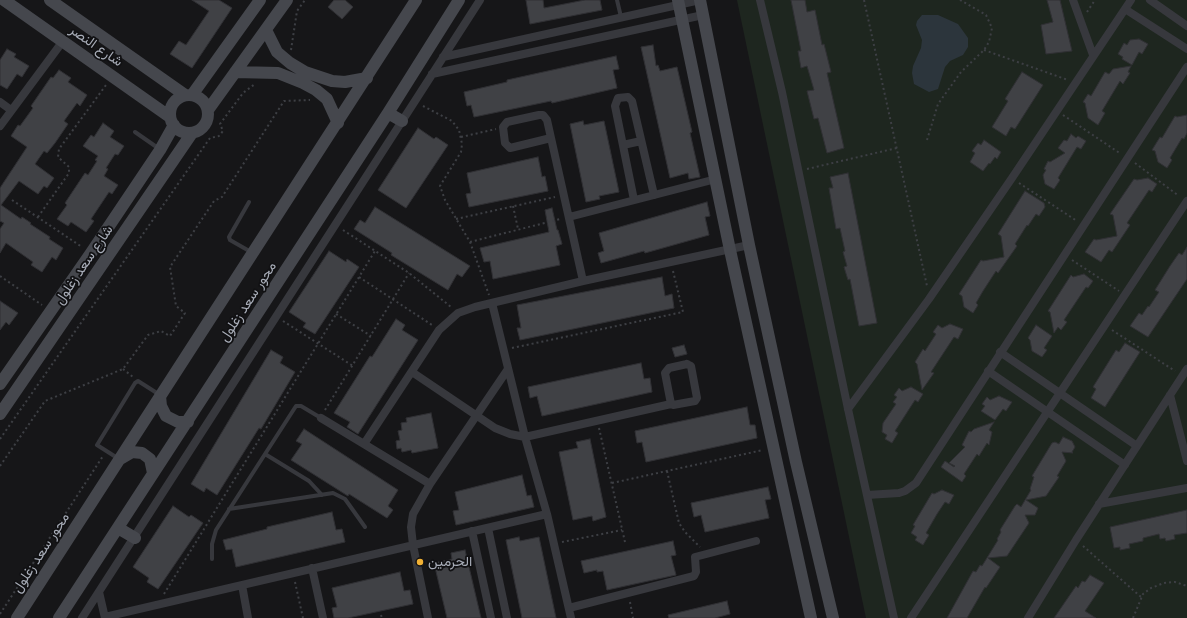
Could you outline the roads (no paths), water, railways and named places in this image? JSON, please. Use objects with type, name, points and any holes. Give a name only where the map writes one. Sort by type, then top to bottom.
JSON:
[{"type":"street","name":"شارع النصر","points":[[4,0],[112,76],[172,121]]},
{"type":"street","points":[[260,0],[188,95],[178,98],[173,103],[172,121],[182,131],[192,133],[205,125],[208,110],[287,0]]},
{"type":"street","name":"محور سعد زغلول","points":[[17,618],[416,0]]},
{"type":"street","name":"محور سعد زغلول","points":[[59,618],[388,113],[459,0]]},
{"type":"street","points":[[82,618],[480,0]]},
{"type":"street","points":[[443,57],[621,18],[679,2],[700,0],[749,245],[796,462],[833,618]]},
{"type":"street","points":[[760,0],[894,618]]},
{"type":"street","points":[[1074,0],[1093,55]]},
{"type":"street","points":[[848,409],[929,299],[1131,0]]},
{"type":"street","points":[[1150,0],[1187,26]]},
{"type":"street","name":"شارع النصر","points":[[53,1],[188,95]]},
{"type":"street","points":[[679,2],[730,250],[811,618]]},
{"type":"street","points":[[1125,9],[1187,49]]},
{"type":"street","points":[[432,74],[682,18],[703,15]]},
{"type":"street","points":[[266,30],[277,52],[304,72],[332,81],[345,82],[367,78]]},
{"type":"street","points":[[0,126],[63,42]]},
{"type":"street","points":[[867,494],[899,492],[911,488],[916,483],[1187,67]]},
{"type":"street","points":[[235,72],[278,73],[303,83],[316,90],[327,99],[338,123]]},
{"type":"street","points":[[188,95],[202,100],[208,110]]},
{"type":"street","points":[[634,200],[615,106],[618,98],[626,96],[631,98],[654,195]]},
{"type":"street","points":[[0,102],[11,110]]},
{"type":"street","points":[[388,113],[402,121]]},
{"type":"street","points":[[551,138],[510,148],[505,143],[503,127],[507,122],[542,115],[547,120],[583,281]]},
{"type":"street","name":"شارع سعد زغلول","points":[[0,384],[51,312],[160,150],[172,121]]},
{"type":"street","name":"شارع سعد زغلول","points":[[0,414],[192,133]]},
{"type":"street","points":[[623,145],[641,141]]},
{"type":"street","points":[[569,217],[716,179]]},
{"type":"street","points":[[911,618],[1187,200]]},
{"type":"street","points":[[364,444],[439,330],[458,313],[492,303],[583,281],[749,245]]},
{"type":"street","points":[[492,303],[526,438],[555,544],[571,618]]},
{"type":"street","points":[[1000,352],[1137,446]]},
{"type":"street","points":[[412,372],[502,431],[526,438],[671,404],[676,406],[697,399],[690,364],[666,370],[665,373],[671,404]]},
{"type":"street","points":[[428,618],[413,545],[411,527],[412,518],[430,484],[508,369]]},
{"type":"street","points":[[988,371],[1125,465]]},
{"type":"street","points":[[1028,618],[1099,504],[1185,373]]},
{"type":"street","points":[[1170,395],[1187,461]]},
{"type":"street","points":[[160,396],[160,406],[166,416],[174,421],[188,422]]},
{"type":"street","points":[[321,418],[430,484]]},
{"type":"street","points":[[120,460],[127,453],[142,453],[152,463],[153,473]]},
{"type":"street","points":[[1099,504],[1187,488]]},
{"type":"street","points":[[100,592],[105,617],[547,514]]},
{"type":"street","points":[[118,528],[134,538]]},
{"type":"street","points":[[488,528],[507,618]]},
{"type":"street","points":[[472,531],[491,618]]},
{"type":"street","points":[[569,608],[694,576],[696,572],[695,557],[756,541]]},
{"type":"street","points":[[312,568],[323,618]]},
{"type":"street","points":[[242,585],[248,618]]},
{"type":"lane","points":[[617,0],[621,18]]},
{"type":"lane","points":[[135,132],[160,150]]},
{"type":"lane","points":[[249,202],[228,237],[230,240],[253,254]]},
{"type":"lane","points":[[120,460],[97,445],[98,442],[138,381],[160,396]]},
{"type":"lane","points":[[212,559],[213,537],[229,509],[296,406],[301,406],[321,418]]},
{"type":"lane","points":[[265,454],[309,481],[322,495]]},
{"type":"lane","points":[[229,509],[337,494],[345,499],[365,527]]},
{"type":"place","name":"الحرمين","points":[[420,562]]}]
